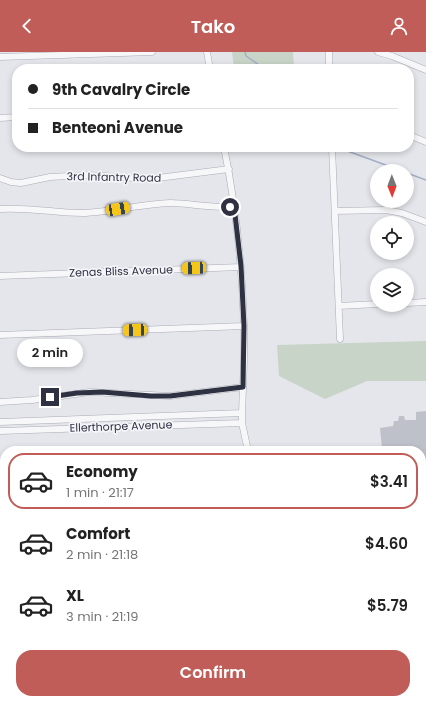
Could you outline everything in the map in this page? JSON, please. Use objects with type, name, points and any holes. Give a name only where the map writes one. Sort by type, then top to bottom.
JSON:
[{"type":"street","points":[[0,57],[152,52]]},
{"type":"street","points":[[207,52],[209,64]]},
{"type":"street","points":[[329,52],[329,64]]},
{"type":"street","points":[[378,52],[411,64]]},
{"type":"street","points":[[414,65],[426,70]]},
{"type":"street","points":[[0,118],[12,117]]},
{"type":"street","points":[[414,137],[426,142]]},
{"type":"street","points":[[225,152],[229,170],[241,266],[244,326],[242,423],[247,446]]},
{"type":"street","points":[[332,152],[340,339]]},
{"type":"street","name":"3rd Infantry Road","points":[[0,178],[11,182],[20,183],[50,177],[88,175],[150,180],[229,170]]},
{"type":"street","points":[[0,209],[28,209],[83,213],[145,204],[163,203],[234,206]]},
{"type":"street","points":[[335,211],[386,210],[402,213],[426,222]]},
{"type":"street","name":"Zenas Bliss Avenue","points":[[0,276],[241,266]]},
{"type":"street","points":[[414,303],[426,302]]},
{"type":"street","points":[[338,306],[370,304]]},
{"type":"street","points":[[0,335],[244,326]]},
{"type":"street","points":[[0,402],[32,400],[90,392],[170,396],[243,387]]},
{"type":"street","name":"Ellerthorpe Avenue","points":[[0,422],[242,413]]},
{"type":"street","name":"Ellerthorpe Avenue","points":[[0,431],[242,423]]},
{"type":"green space","points":[[232,52],[293,52],[294,64],[233,64]]},
{"type":"green space","points":[[426,341],[426,381],[367,381],[325,399],[279,376],[277,345]]},
{"type":"building","points":[[426,411],[426,446],[382,446],[380,428],[393,426],[394,421],[398,421],[399,416],[404,416],[405,420],[416,420],[416,412]]},
{"type":"waterway","points":[[245,52],[246,56],[258,64]]},
{"type":"waterway","points":[[350,152],[383,164]]},
{"type":"waterway","points":[[414,176],[426,180]]},
{"type":"route","points":[[50,397],[90,392],[170,396],[243,387],[244,326],[241,266],[234,206],[230,207]]}]
